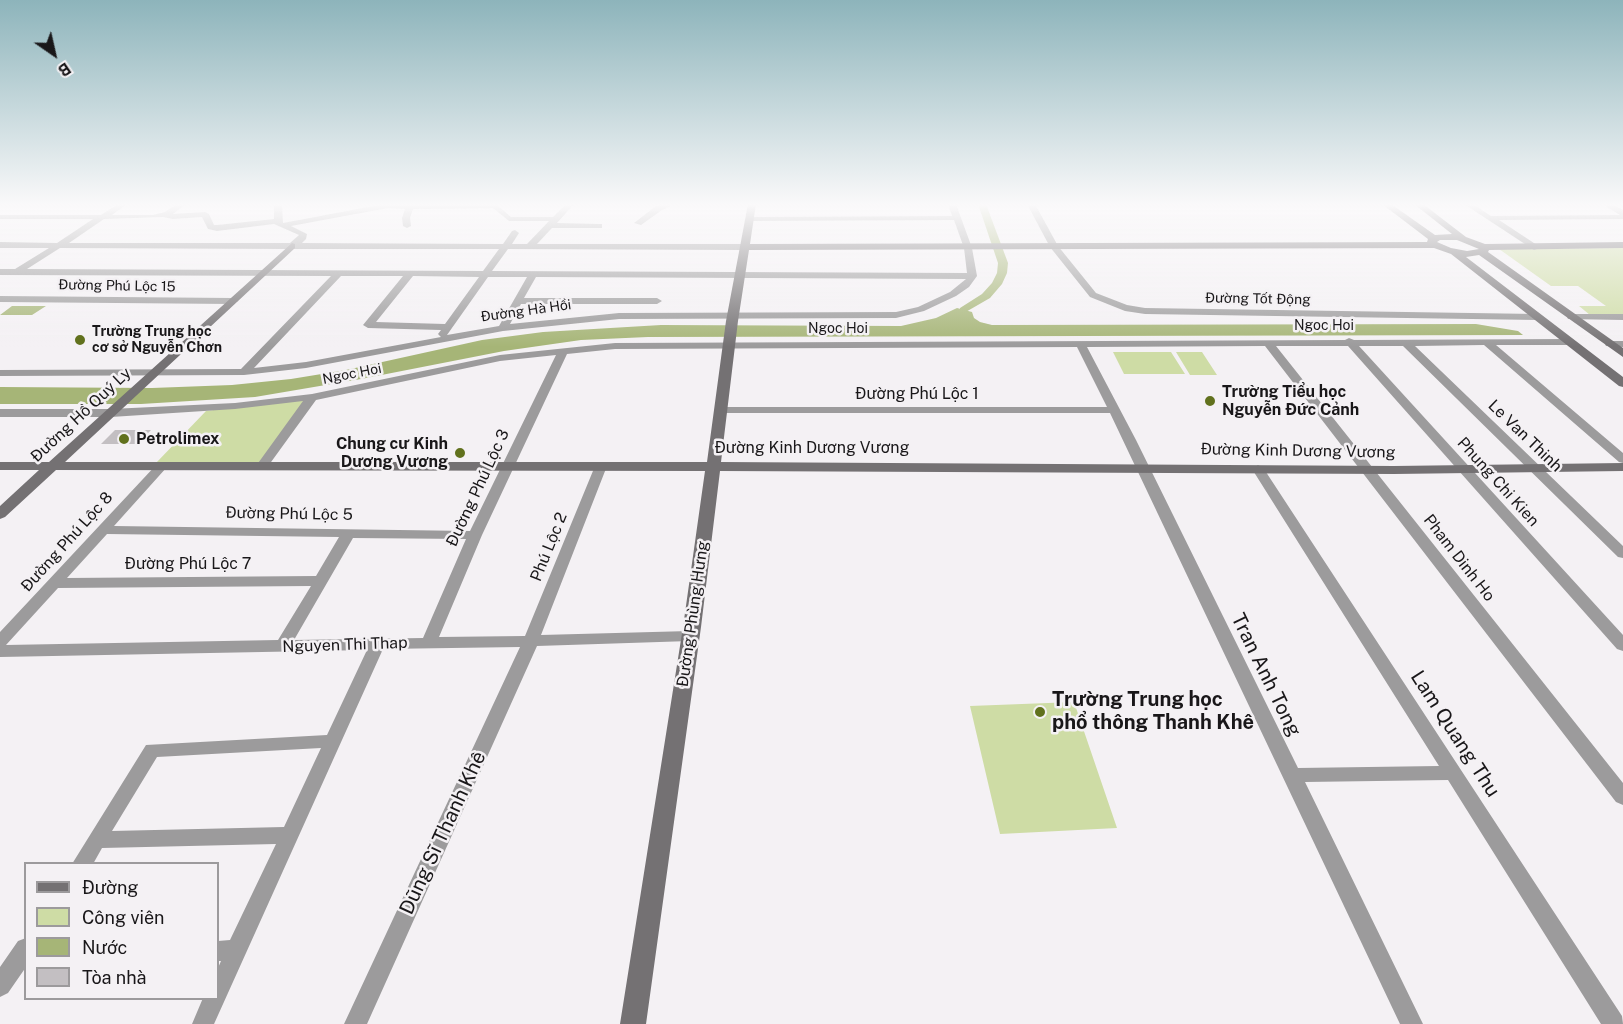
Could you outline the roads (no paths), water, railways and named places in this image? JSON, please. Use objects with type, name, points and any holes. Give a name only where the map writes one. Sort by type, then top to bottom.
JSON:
[{"type":"street","points":[[0,282],[47,252]]},
{"type":"street","name":"Đường Hồ Quý Ly","points":[[0,514],[286,252]]},
{"type":"street","points":[[439,340],[500,252]]},
{"type":"street","name":"Đường Phùng Hưng","points":[[633,1024],[690,636],[732,318],[744,252]]},
{"type":"street","points":[[518,301],[661,288],[740,275],[972,276],[969,252]]},
{"type":"street","name":"Đường Tốt Động","points":[[1058,252],[1093,295],[1115,305],[1145,311],[1537,317]]},
{"type":"street","points":[[1454,252],[1473,254],[1477,252]]},
{"type":"street","points":[[1454,252],[1623,383]]},
{"type":"street","points":[[1486,252],[1572,317],[1617,344],[1623,353]]},
{"type":"street","points":[[0,272],[533,274],[661,288]]},
{"type":"street","points":[[244,372],[338,274]]},
{"type":"street","points":[[410,274],[368,325],[447,327]]},
{"type":"street","points":[[503,328],[533,274]]},
{"type":"street","name":"Đường Hà Hồi","points":[[0,373],[244,372],[306,365],[503,328],[555,321],[653,314],[732,318],[896,315],[921,309],[954,294],[966,285],[972,276]]},
{"type":"street","points":[[653,314],[661,288]]},
{"type":"street","name":"Đường Phú Lộc 15","points":[[0,299],[233,301]]},
{"type":"street","points":[[1572,317],[1623,317]]},
{"type":"street","name":"Ngoc Hoi","points":[[0,412],[235,406],[312,397],[500,358],[615,346],[729,341],[1081,345],[1349,341],[1569,342]]},
{"type":"street","name":"Phung Chi Kien","points":[[1349,341],[1623,645]]},
{"type":"street","name":"Pham Dinh Ho","points":[[1267,342],[1623,797]]},
{"type":"street","name":"Le Van Thinh","points":[[1404,342],[1623,554]]},
{"type":"street","points":[[1486,342],[1623,459]]},
{"type":"street","name":"Tran Anh Tong","points":[[1081,345],[1143,468],[1412,1024]]},
{"type":"street","name":"Đường Phú Lộc 3","points":[[429,642],[475,535],[563,351]]},
{"type":"street","points":[[262,466],[312,397]]},
{"type":"street","name":"Đường Phú Lộc 1","points":[[720,410],[1114,410]]},
{"type":"street","name":"Đường Kinh Dương Vương","points":[[0,466],[508,465],[1367,470],[1623,468]]},
{"type":"street","name":"Phú Lộc 2","points":[[531,641],[601,466]]},
{"type":"street","name":"Đường Phú Lộc 8","points":[[0,642],[161,467]]},
{"type":"street","name":"Lam Quang Thu","points":[[1257,469],[1614,1024]]},
{"type":"street","name":"Đường Phú Lộc 5","points":[[102,530],[475,535]]},
{"type":"street","points":[[283,646],[349,533]]},
{"type":"street","name":"Đường Phú Lộc 7","points":[[54,583],[321,581]]},
{"type":"street","name":"Nguyen Thi Thap","points":[[0,651],[377,645],[690,636]]},
{"type":"street","name":"Dũng Sĩ Thanh Khê","points":[[355,1024],[531,641]]},
{"type":"street","points":[[219,987],[227,950],[290,835],[377,645]]},
{"type":"street","points":[[83,862],[152,750],[333,741]]},
{"type":"street","points":[[1292,775],[1453,772]]},
{"type":"street","points":[[97,840],[290,835]]},
{"type":"street","points":[[0,986],[22,959]]},
{"type":"street","points":[[203,1024],[214,1000]]},
{"type":"water","points":[[12,306],[46,306],[32,315],[0,315]]},
{"type":"water","points":[[957,308],[972,312],[974,318],[980,322],[992,325],[1476,324],[1518,331],[1523,335],[648,337],[581,340],[504,351],[255,397],[141,404],[0,404],[0,387],[152,388],[232,385],[346,370],[482,340],[543,332],[661,325],[901,326],[936,318]]},
{"type":"waterway","points":[[964,310],[986,296],[997,284],[1003,263],[999,252]]},
{"type":"place","name":"Trường Trung học cơ sở Nguyễn Chơn","points":[[80,340]]},
{"type":"place","name":"Trường Tiểu học Nguyễn Đức Cảnh","points":[[1210,401]]},
{"type":"place","name":"Petrolimex","points":[[124,439]]},
{"type":"place","name":"Chung cư Kinh Dương Vương","points":[[460,453]]},
{"type":"place","name":"Trường Trung học phổ thông Thanh Khê","points":[[1040,712]]}]
